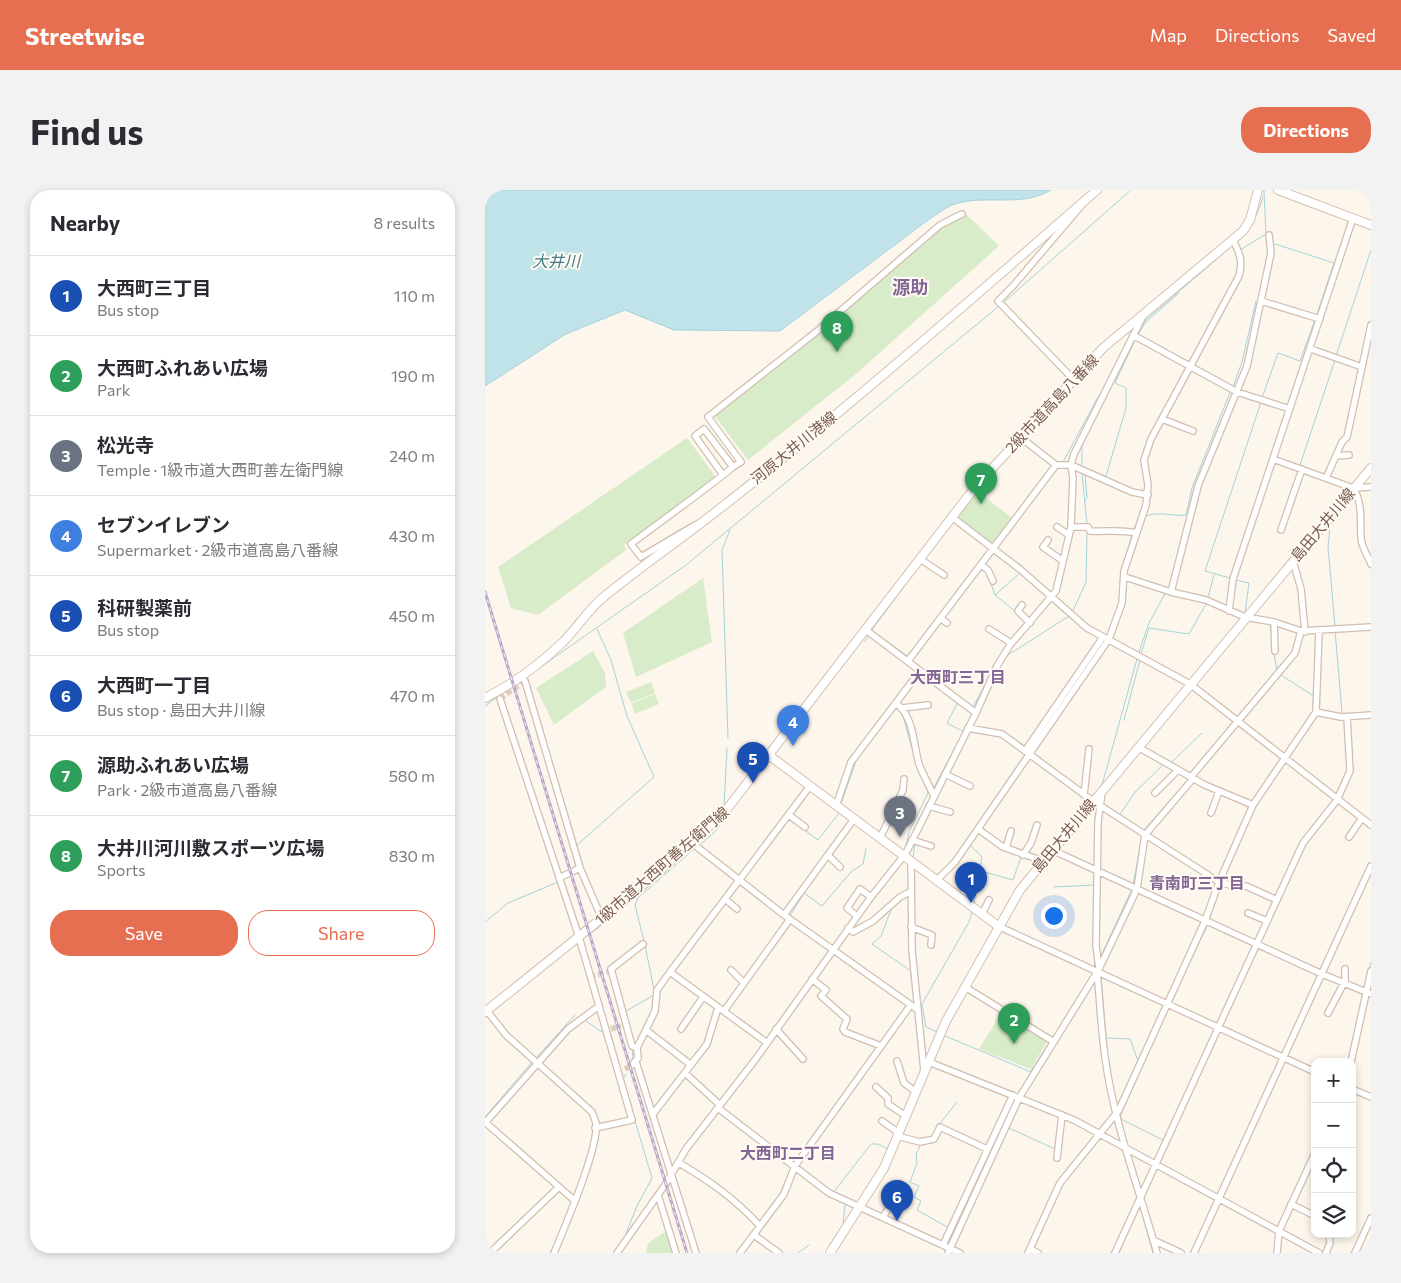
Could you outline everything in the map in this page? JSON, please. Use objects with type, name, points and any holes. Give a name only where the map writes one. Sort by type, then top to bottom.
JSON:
[{"type":"main road","name":"河原大井川港線","points":[[485,698],[522,676],[562,642],[605,595],[697,526],[881,377],[1097,190]]},
{"type":"main road","name":"2級市道高島八番線","points":[[770,756],[952,517],[1020,437],[1103,348],[1233,240],[1247,226],[1258,190]]},
{"type":"main road","points":[[1277,190],[1371,225]]},
{"type":"main road","name":"島田大井川線","points":[[830,1253],[880,1174],[946,1021],[1020,890],[1052,850],[1096,804],[1102,790],[1371,468]]},
{"type":"main road","points":[[770,756],[999,926]]},
{"type":"main road","name":"1級市道大西町善左衛門線","points":[[486,1012],[693,843],[735,800],[770,756]]},
{"type":"street","points":[[1074,380],[998,301],[1079,210],[1083,203]]},
{"type":"street","points":[[697,526],[694,524],[641,556],[631,544],[741,462],[708,418],[816,332],[940,225],[962,214]]},
{"type":"street","points":[[1229,611],[1233,579],[1353,218]]},
{"type":"street","points":[[1171,592],[1198,486],[1247,366],[1271,253],[1269,235]]},
{"type":"street","points":[[936,881],[955,862],[978,829],[1106,638],[1119,612],[1125,576],[1136,533],[1149,495],[1144,460],[1151,439],[1239,276],[1242,264],[1241,256],[1233,240]]},
{"type":"street","points":[[1261,301],[1320,319]]},
{"type":"street","points":[[617,1253],[658,1195],[686,1149],[755,1060],[775,1029],[848,928],[903,856],[913,840],[997,666],[1011,643],[1052,598],[1060,581],[1071,527],[1073,478],[1071,465],[1143,316]]},
{"type":"street","points":[[1326,478],[1347,437],[1371,328]]},
{"type":"street","points":[[1133,335],[1237,392],[1290,410]]},
{"type":"street","points":[[1311,349],[1362,367]]},
{"type":"street","points":[[1162,419],[1193,431]]},
{"type":"street","points":[[723,475],[695,436],[704,429],[733,467]]},
{"type":"street","points":[[1020,437],[1056,465],[1071,465],[1132,492],[1149,495]]},
{"type":"street","points":[[1336,456],[1349,455]]},
{"type":"street","points":[[1273,459],[1353,488],[1371,487]]},
{"type":"street","points":[[908,661],[1056,465]]},
{"type":"street","points":[[1281,530],[1302,469]]},
{"type":"street","points":[[1353,488],[1358,494],[1362,528],[1361,539],[1371,564]]},
{"type":"street","points":[[952,517],[1021,570],[1087,628],[1190,684],[1371,825]]},
{"type":"street","points":[[1071,527],[1088,527],[1090,531],[1122,530],[1136,533]]},
{"type":"street","points":[[1057,528],[1069,535]]},
{"type":"street","points":[[1047,540],[1043,547],[1063,561]]},
{"type":"street","points":[[1363,547],[1371,547]]},
{"type":"street","points":[[921,558],[944,575]]},
{"type":"street","points":[[949,1251],[1019,1098],[1098,971],[1137,889],[1145,835],[1191,781],[1191,776],[1295,653],[1303,631],[1301,589],[1293,561]]},
{"type":"street","points":[[981,565],[988,570],[993,581]]},
{"type":"street","points":[[1125,576],[1171,592],[1206,600],[1245,617],[1274,622],[1303,631],[1371,627]]},
{"type":"street","points":[[1023,605],[1018,611],[1030,623]]},
{"type":"street","points":[[940,618],[947,623]]},
{"type":"street","points":[[1274,622],[1275,651]]},
{"type":"street","points":[[989,629],[1011,643]]},
{"type":"street","points":[[866,630],[976,712]]},
{"type":"street","points":[[1038,1253],[1029,1251],[1060,1183],[1117,1114],[1205,921],[1219,882],[1253,805],[1316,712],[1319,631]]},
{"type":"street","points":[[836,806],[851,762],[920,671]]},
{"type":"street","points":[[525,681],[580,868],[602,919]]},
{"type":"street","points":[[500,699],[579,938],[599,1006],[609,1029],[622,1071],[619,1079],[632,1120],[595,1128]]},
{"type":"street","points":[[896,703],[902,708],[909,720],[919,762],[934,796]]},
{"type":"street","points":[[902,708],[928,705]]},
{"type":"street","points":[[1316,712],[1347,717],[1371,715]]},
{"type":"street","points":[[1115,1253],[1303,843],[1337,800],[1351,771],[1347,717]]},
{"type":"street","points":[[968,728],[997,731],[1096,804],[1219,882],[1237,887],[1247,886],[1277,900]]},
{"type":"street","points":[[1138,748],[1219,792],[1253,805]]},
{"type":"street","points":[[1084,795],[1089,749]]},
{"type":"street","points":[[1155,793],[1177,770]]},
{"type":"street","points":[[945,774],[970,786]]},
{"type":"street","points":[[880,838],[903,790],[904,779]]},
{"type":"street","points":[[696,1253],[653,1114],[634,1064],[637,1048],[655,1011],[657,990],[810,786]]},
{"type":"street","points":[[1211,813],[1219,792]]},
{"type":"street","points":[[1096,804],[1096,946],[1105,1056],[1126,1149],[1157,1253]]},
{"type":"street","points":[[929,806],[950,812]]},
{"type":"street","points":[[789,815],[805,827]]},
{"type":"street","points":[[1349,836],[1362,818]]},
{"type":"street","points":[[784,915],[854,819]]},
{"type":"street","points":[[1023,855],[1031,843],[1037,825]]},
{"type":"street","points":[[978,829],[1006,848],[1043,861]]},
{"type":"street","points":[[1006,848],[1011,831]]},
{"type":"street","points":[[913,840],[931,846]]},
{"type":"street","points":[[693,843],[784,915],[917,1010]]},
{"type":"street","points":[[1052,850],[1322,974],[1369,993]]},
{"type":"street","points":[[827,855],[840,867]]},
{"type":"street","points":[[911,862],[911,927],[924,1073]]},
{"type":"street","points":[[1194,1253],[1371,866]]},
{"type":"street","points":[[559,878],[580,868]]},
{"type":"street","points":[[857,916],[847,908],[860,888],[871,897]]},
{"type":"street","points":[[848,928],[853,932],[873,921],[899,896],[910,892]]},
{"type":"street","points":[[725,899],[737,909]]},
{"type":"street","points":[[982,914],[989,900]]},
{"type":"street","points":[[1248,913],[1267,921]]},
{"type":"street","points":[[653,1114],[707,1044],[717,1011],[722,1010],[744,983],[790,919]]},
{"type":"street","points":[[999,926],[1311,1070]]},
{"type":"street","points":[[911,927],[933,935],[931,944]]},
{"type":"street","points":[[637,1048],[632,1046],[624,1025],[611,969],[643,944]]},
{"type":"street","points":[[1328,1014],[1345,981],[1345,969]]},
{"type":"street","points":[[731,970],[744,983]]},
{"type":"street","points":[[1352,1058],[1369,993],[1371,971]]},
{"type":"street","points":[[670,972],[766,1042]]},
{"type":"street","points":[[811,979],[826,990],[821,996],[847,1019],[843,1028],[845,1032],[881,1046]]},
{"type":"street","points":[[965,987],[1054,1042]]},
{"type":"street","points":[[681,1030],[703,997]]},
{"type":"street","points":[[574,1200],[485,1122],[579,1019],[599,1006]]},
{"type":"street","points":[[740,1253],[784,1194],[795,1166],[909,1006]]},
{"type":"street","points":[[486,1012],[506,1035],[592,1112],[595,1128],[589,1160],[554,1253]]},
{"type":"street","points":[[775,1029],[803,1059]]},
{"type":"street","points":[[646,1030],[691,1065]]},
{"type":"street","points":[[897,1061],[904,1083],[916,1092]]},
{"type":"street","points":[[929,1062],[1062,1115],[1319,1253]]},
{"type":"street","points":[[685,1073],[719,1106],[829,1193],[943,1245],[949,1251],[960,1253]]},
{"type":"street","points":[[876,1087],[888,1098],[888,1104],[906,1116]]},
{"type":"street","points":[[1356,1091],[1371,1097]]},
{"type":"street","points":[[943,1245],[1013,1095]]},
{"type":"street","points":[[1057,1158],[1062,1115]]},
{"type":"street","points":[[882,1121],[898,1134],[928,1142],[933,1139],[940,1127],[987,1149]]},
{"type":"street","points":[[1277,1253],[1279,1232],[1311,1162]]},
{"type":"street","points":[[679,1163],[710,1180],[737,1202],[760,1226]]},
{"type":"street","points":[[490,1253],[559,1187]]},
{"type":"street","points":[[658,1195],[676,1253]]},
{"type":"street","points":[[883,1217],[894,1199]]},
{"type":"street","points":[[1291,1204],[1311,1214]]},
{"type":"street","points":[[1355,1253],[1371,1218]]},
{"type":"street","points":[[754,1234],[779,1253]]},
{"type":"street","points":[[1326,1253],[1330,1243],[1329,1238]]},
{"type":"street","points":[[1153,1240],[1181,1253]]},
{"type":"green space","points":[[966,214],[999,246],[856,374],[748,460],[714,415],[952,216]]},
{"type":"green space","points":[[687,438],[716,477],[624,545],[626,550],[538,615],[511,608],[498,567]]},
{"type":"green space","points":[[977,491],[1012,518],[993,544],[956,518]]},
{"type":"green space","points":[[703,578],[712,642],[636,677],[623,633]]},
{"type":"green space","points":[[593,651],[605,673],[606,687],[554,725],[536,688]]},
{"type":"green space","points":[[651,682],[655,693],[631,703],[626,692]]},
{"type":"green space","points":[[655,694],[659,704],[635,714],[631,704]]},
{"type":"green space","points":[[1002,1012],[1048,1040],[1031,1069],[979,1049]]},
{"type":"green space","points":[[665,1232],[672,1253],[646,1253],[648,1243]]},
{"type":"water","name":"大井川","points":[[485,190],[1051,190],[1040,195],[1016,200],[967,201],[948,207],[780,331],[674,330],[625,310],[566,334],[485,386]]},
{"type":"waterway","points":[[1004,302],[1131,190]]},
{"type":"waterway","points":[[1264,190],[1266,235]]},
{"type":"waterway","points":[[1237,242],[1247,232],[1259,210],[1263,197]]},
{"type":"waterway","points":[[1240,250],[1266,234]]},
{"type":"waterway","points":[[1272,243],[1334,263],[1316,317]]},
{"type":"waterway","points":[[1267,244],[1268,255]]},
{"type":"waterway","points":[[1141,326],[1232,246]]},
{"type":"waterway","points":[[1336,356],[1371,250]]},
{"type":"waterway","points":[[1138,335],[1145,323],[1179,293]]},
{"type":"waterway","points":[[1233,387],[1242,362],[1256,301]]},
{"type":"waterway","points":[[485,706],[686,565],[999,306]]},
{"type":"waterway","points":[[1262,398],[1278,353],[1300,361],[1315,320]]},
{"type":"waterway","points":[[1087,470],[1106,476],[1126,408],[1126,388],[1115,383],[1136,338]]},
{"type":"waterway","points":[[1093,364],[1108,349]]},
{"type":"waterway","points":[[1300,465],[1335,360]]},
{"type":"waterway","points":[[1082,467],[1082,444],[1116,376]]},
{"type":"waterway","points":[[1144,517],[1154,514],[1186,515],[1192,488],[1231,390]]},
{"type":"waterway","points":[[1063,462],[1097,399]]},
{"type":"waterway","points":[[1230,578],[1205,571],[1261,402]]},
{"type":"waterway","points":[[1215,437],[1220,424]]},
{"type":"waterway","points":[[1082,473],[1087,524]]},
{"type":"waterway","points":[[1085,473],[1087,498],[1085,501]]},
{"type":"waterway","points":[[1133,530],[1137,523]]},
{"type":"waterway","points":[[1330,527],[1328,547],[1335,626]]},
{"type":"waterway","points":[[728,738],[722,550],[730,530]]},
{"type":"waterway","points":[[1072,613],[1086,582],[1087,533]]},
{"type":"waterway","points":[[1127,554],[1132,534]]},
{"type":"waterway","points":[[987,561],[995,552]]},
{"type":"waterway","points":[[871,631],[921,564]]},
{"type":"waterway","points":[[990,581],[995,595],[1020,573]]},
{"type":"waterway","points":[[1208,597],[1214,575]]},
{"type":"waterway","points":[[1236,580],[1249,583],[1245,613]]},
{"type":"waterway","points":[[1126,582],[1126,590]]},
{"type":"waterway","points":[[1139,652],[1149,623],[1166,592]]},
{"type":"waterway","points":[[995,595],[1016,612]]},
{"type":"waterway","points":[[1141,654],[1149,628],[1189,634],[1206,604]]},
{"type":"waterway","points":[[1115,631],[1122,612]]},
{"type":"waterway","points":[[1005,657],[1069,616]]},
{"type":"waterway","points":[[912,660],[941,622]]},
{"type":"waterway","points":[[1270,624],[1272,641]]},
{"type":"waterway","points":[[577,845],[654,777],[627,716],[611,660],[597,629]]},
{"type":"waterway","points":[[1335,630],[1342,713]]},
{"type":"waterway","points":[[872,633],[909,657]]},
{"type":"waterway","points":[[864,642],[869,636]]},
{"type":"waterway","points":[[973,707],[1003,651]]},
{"type":"waterway","points":[[1274,653],[1277,671]]},
{"type":"waterway","points":[[1102,785],[1137,659]]},
{"type":"waterway","points":[[1124,720],[1140,660]]},
{"type":"waterway","points":[[1291,662],[1281,675],[1315,697]]},
{"type":"waterway","points":[[958,702],[947,723],[964,732]]},
{"type":"waterway","points":[[894,709],[898,709],[903,716],[913,752]]},
{"type":"waterway","points":[[1172,762],[1202,733]]},
{"type":"waterway","points":[[1347,784],[1353,771],[1351,739]]},
{"type":"waterway","points":[[841,804],[856,761],[869,742]]},
{"type":"waterway","points":[[933,789],[956,746]]},
{"type":"waterway","points":[[724,806],[727,748]]},
{"type":"waterway","points":[[966,841],[1026,753]]},
{"type":"waterway","points":[[1119,816],[1135,792],[1163,765]]},
{"type":"waterway","points":[[922,777],[928,793]]},
{"type":"waterway","points":[[1143,831],[1190,778]]},
{"type":"waterway","points":[[905,851],[909,832],[928,793]]},
{"type":"waterway","points":[[1254,809],[1260,800]]},
{"type":"waterway","points":[[1322,824],[1338,803]]},
{"type":"waterway","points":[[1096,819],[1097,806]]},
{"type":"waterway","points":[[803,829],[818,840],[839,813]]},
{"type":"waterway","points":[[701,844],[717,830],[722,821]]},
{"type":"waterway","points":[[1133,886],[1142,835]]},
{"type":"waterway","points":[[1260,943],[1307,842]]},
{"type":"waterway","points":[[913,858],[915,843]]},
{"type":"waterway","points":[[970,845],[982,857],[974,903]]},
{"type":"waterway","points":[[644,941],[635,905],[638,898],[694,849]]},
{"type":"waterway","points":[[790,916],[804,893],[822,906],[851,872],[863,864],[866,849]]},
{"type":"waterway","points":[[572,850],[576,867]]},
{"type":"waterway","points":[[1223,880],[1233,856]]},
{"type":"waterway","points":[[981,871],[1013,880],[1021,857]]},
{"type":"waterway","points":[[562,880],[569,876]]},
{"type":"waterway","points":[[485,922],[508,903],[558,882]]},
{"type":"waterway","points":[[1209,920],[1222,884]]},
{"type":"waterway","points":[[1054,887],[1094,885]]},
{"type":"waterway","points":[[1100,958],[1132,889]]},
{"type":"waterway","points":[[593,932],[630,902]]},
{"type":"waterway","points":[[674,972],[725,903]]},
{"type":"waterway","points":[[891,910],[881,936],[872,944],[911,971],[911,978]]},
{"type":"waterway","points":[[937,1032],[926,1027],[922,1004],[969,922],[972,912]]},
{"type":"waterway","points":[[728,1010],[791,922]]},
{"type":"waterway","points":[[1175,993],[1208,924]]},
{"type":"waterway","points":[[645,945],[654,990]]},
{"type":"waterway","points":[[915,945],[915,956]]},
{"type":"waterway","points":[[1253,959],[1259,947]]},
{"type":"waterway","points":[[608,967],[628,952]]},
{"type":"waterway","points":[[1094,953],[1095,969]]},
{"type":"waterway","points":[[1369,969],[1371,962]]},
{"type":"waterway","points":[[1053,1038],[1093,973]]},
{"type":"waterway","points":[[662,988],[671,975]]},
{"type":"waterway","points":[[1102,989],[1106,1038],[1130,1039],[1138,1061],[1131,1077]]},
{"type":"waterway","points":[[627,1015],[626,1011],[654,995]]},
{"type":"waterway","points":[[537,1057],[575,1015]]},
{"type":"waterway","points":[[586,1021],[600,1031],[605,1032]]},
{"type":"waterway","points":[[1349,1058],[1356,1026]]},
{"type":"waterway","points":[[943,1035],[1031,1072],[1018,1094]]},
{"type":"waterway","points":[[689,1072],[710,1046],[711,1041]]},
{"type":"waterway","points":[[1031,1071],[1049,1043]]},
{"type":"waterway","points":[[1152,1044],[1121,1114],[1121,1119],[1163,1140]]},
{"type":"waterway","points":[[640,1053],[641,1045]]},
{"type":"waterway","points":[[632,1062],[633,1049]]},
{"type":"waterway","points":[[485,1117],[532,1062]]},
{"type":"waterway","points":[[800,1154],[859,1072]]},
{"type":"waterway","points":[[623,1079],[626,1074]]},
{"type":"waterway","points":[[669,1098],[685,1077]]},
{"type":"waterway","points":[[948,1244],[1014,1100]]},
{"type":"waterway","points":[[939,1125],[957,1102]]},
{"type":"waterway","points":[[1099,1130],[1114,1112]]},
{"type":"waterway","points":[[623,1241],[637,1206],[652,1178],[635,1121]]},
{"type":"waterway","points":[[1009,1128],[1055,1149]]},
{"type":"waterway","points":[[833,1193],[871,1144],[878,1144],[888,1149]]},
{"type":"waterway","points":[[921,1144],[916,1154],[917,1163],[910,1182],[919,1186],[914,1197],[921,1201],[917,1210],[949,1228]]},
{"type":"waterway","points":[[1278,1227],[1314,1148]]},
{"type":"waterway","points":[[759,1222],[781,1192],[791,1168]]},
{"type":"waterway","points":[[831,1243],[843,1225],[845,1203]]},
{"type":"waterway","points":[[1140,1206],[1153,1253]]},
{"type":"waterway","points":[[1119,1253],[1131,1224]]},
{"type":"waterway","points":[[736,1253],[757,1225]]},
{"type":"waterway","points":[[798,1253],[809,1245]]},
{"type":"tunnel","points":[[500,699],[525,681]]},
{"type":"tunnel","points":[[590,977],[611,971]]},
{"type":"tunnel","points":[[611,1029],[621,1026]]},
{"type":"tunnel","points":[[625,1069],[632,1065]]},
{"type":"railway","points":[[485,592],[687,1253]]},
{"type":"place","name":"大井川河川敷スポーツ広場","points":[[837,352]]},
{"type":"place","name":"源助ふれあい広場","points":[[981,504]]},
{"type":"place","name":"セブンイレブン","points":[[793,746]]},
{"type":"place","name":"科研製薬前","points":[[753,783]]},
{"type":"place","name":"松光寺","points":[[900,837]]},
{"type":"place","name":"大西町三丁目","points":[[971,903]]},
{"type":"place","name":"大西町ふれあい広場","points":[[1014,1044]]},
{"type":"place","name":"大西町一丁目","points":[[897,1221]]},
{"type":"district","name":"源助","points":[[910,288]]},
{"type":"district","name":"大西町三丁目","points":[[958,677]]},
{"type":"district","name":"青南町三丁目","points":[[1197,883]]},
{"type":"district","name":"大西町二丁目","points":[[788,1153]]}]
